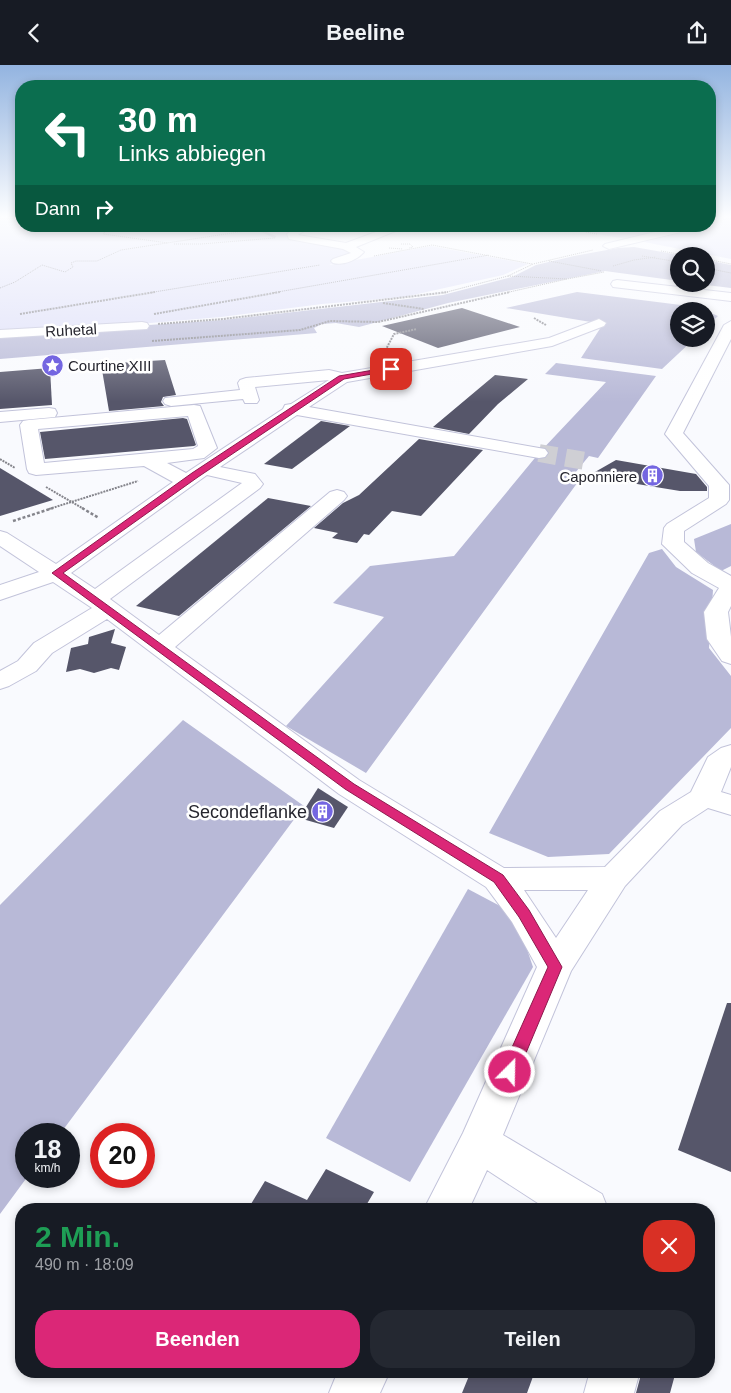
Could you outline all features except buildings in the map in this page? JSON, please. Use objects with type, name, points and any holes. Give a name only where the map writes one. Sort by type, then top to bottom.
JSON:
[{"type":"lane","points":[[617,284],[731,297]]},
{"type":"lane","name":"Ruhetal","points":[[0,334],[147,320]]},
{"type":"lane","points":[[260,431],[246,383],[330,375],[342,377],[552,341],[599,323]]},
{"type":"lane","points":[[731,325],[674,434],[719,485],[719,501],[689,517],[674,528],[673,544],[700,568],[731,586],[716,611],[719,639],[731,656]]},
{"type":"lane","points":[[0,593],[57,573],[186,481],[291,409],[342,377]]},
{"type":"lane","points":[[0,417],[249,394]]},
{"type":"lane","points":[[291,409],[539,453]]},
{"type":"lane","points":[[147,460],[198,454],[208,448],[194,410],[29,425],[36,469],[147,460],[186,481]]},
{"type":"lane","points":[[0,681],[27,666],[44,648],[89,619],[101,604],[253,484],[248,478],[204,469]]},
{"type":"lane","points":[[160,647],[336,496]]},
{"type":"lane","points":[[4,530],[57,573],[349,787],[451,848],[498,879],[524,914],[555,967]]},
{"type":"lane","points":[[449,1203],[479,1143],[555,967],[613,878],[671,818],[717,801],[718,763],[731,754]]},
{"type":"lane","points":[[498,879],[613,878]]},
{"type":"lane","points":[[479,1143],[576,1203]]},
{"type":"lane","points":[[354,1393],[362,1378]]},
{"type":"lane","points":[[609,1393],[613,1378]]},
{"type":"path","points":[[0,288],[21,278]]},
{"type":"path","name":"Ruhetal","points":[[19,314],[242,278]]},
{"type":"path","points":[[147,320],[368,278]]},
{"type":"path","points":[[147,320],[377,302],[440,294],[501,278]]},
{"type":"path","points":[[547,278],[567,279]]},
{"type":"path","points":[[143,341],[300,330],[330,321],[378,322],[427,309],[573,278]]},
{"type":"path","points":[[377,302],[427,309]]},
{"type":"path","points":[[374,371],[394,334],[417,329]]},
{"type":"path","points":[[0,459],[16,469]]},
{"type":"path","points":[[4,530],[71,503],[169,471]]},
{"type":"path","points":[[39,483],[119,529]]},
{"type":"shaded area","points":[[0,278],[490,278],[404,297],[322,304],[221,317],[127,325],[0,330]]},
{"type":"shaded area","points":[[508,278],[571,278],[448,303],[359,327],[336,323],[322,324],[314,328],[317,333],[0,359],[0,335],[223,320],[443,295]]},
{"type":"shaded area","points":[[715,278],[731,278],[731,288],[715,286]]},
{"type":"shaded area","points":[[577,292],[670,304],[670,347],[685,347],[662,369],[581,358],[603,324],[506,308]]},
{"type":"shaded area","points":[[556,363],[656,376],[598,458],[589,456],[575,473],[583,475],[366,773],[286,726],[384,617],[333,603],[370,566],[454,556],[539,453],[606,382],[545,374]]},
{"type":"shaded area","points":[[731,524],[731,566],[721,571],[696,552],[694,539]]},
{"type":"shaded area","points":[[662,549],[676,567],[713,590],[709,648],[731,676],[731,728],[609,854],[548,857],[489,833],[649,553]]},
{"type":"shaded area","points":[[183,720],[304,806],[68,1123],[15,1123],[15,1188],[19,1188],[0,1214],[0,905]]},
{"type":"shaded area","points":[[468,889],[515,914],[533,967],[410,1182],[326,1138]]},
{"type":"tunnel","points":[[539,453],[585,461]]},
{"type":"place","name":"Courtine XIII","points":[[52,365]]},
{"type":"place","name":"Caponniere","points":[[653,476]]},
{"type":"place","name":"Secondeflanke","points":[[323,812]]},
{"type":"route","points":[[391,369],[342,377],[291,409],[195,475],[57,573],[349,787],[451,848],[498,879],[524,914],[555,967],[510,1072]]}]
